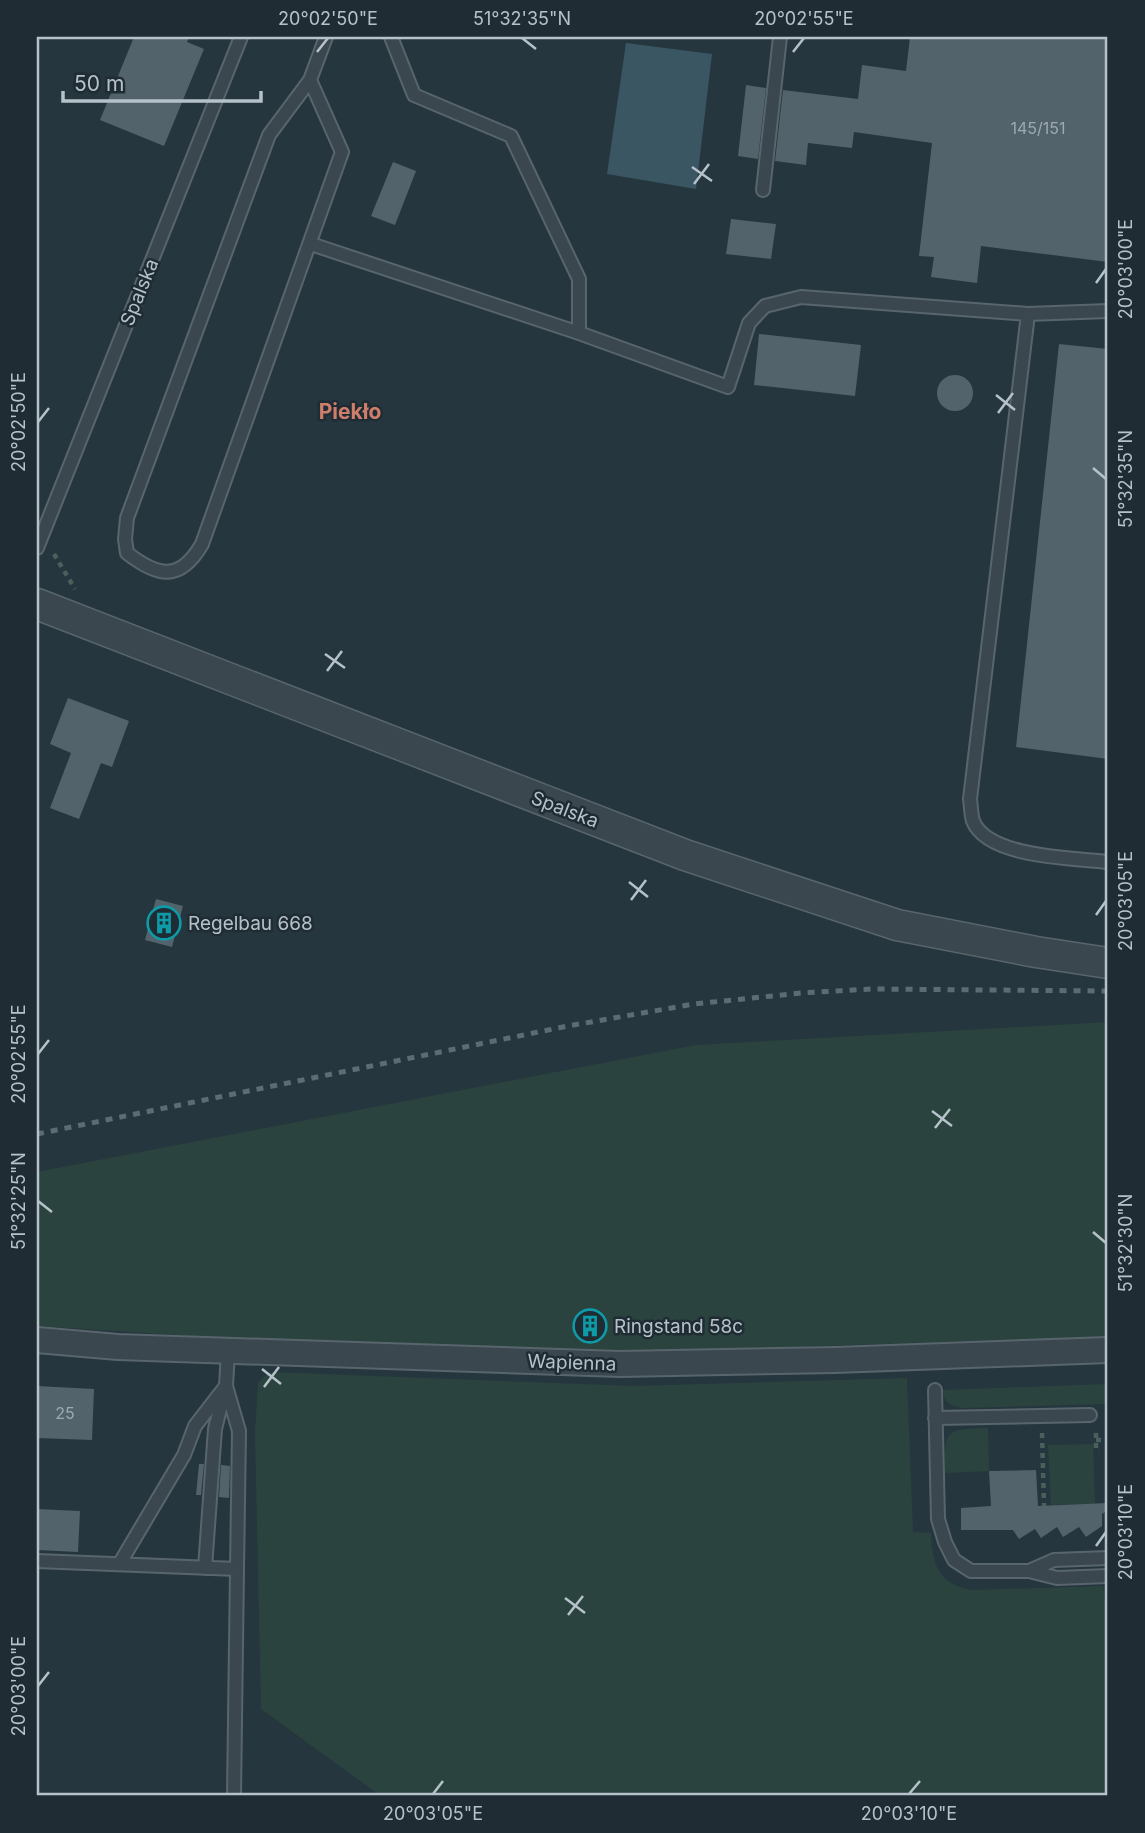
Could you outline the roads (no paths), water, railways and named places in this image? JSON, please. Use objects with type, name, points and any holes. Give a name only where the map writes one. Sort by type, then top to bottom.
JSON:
[{"type":"street","name":"Spalska","points":[[37,604],[672,850],[751,877],[897,925],[1036,953],[1108,963]]},
{"type":"street","name":"Wapienna","points":[[37,1340],[118,1347],[620,1364],[847,1360],[1108,1350]]},
{"type":"lane","name":"Spalska","points":[[37,548],[241,37]]},
{"type":"lane","points":[[310,79],[342,152],[202,544],[192,561],[178,570],[159,573],[127,553],[127,518],[269,135],[310,79],[326,37]]},
{"type":"lane","points":[[391,37],[414,95],[511,136],[579,279],[579,333]]},
{"type":"lane","points":[[763,190],[780,37]]},
{"type":"lane","points":[[311,244],[579,333],[728,387],[749,323],[765,306],[801,298],[1028,314],[1108,311]]},
{"type":"lane","points":[[1028,314],[970,799],[974,822],[990,840],[1015,851],[1108,862]]},
{"type":"lane","points":[[205,1568],[215,1429],[226,1386],[228,1351]]},
{"type":"lane","points":[[120,1563],[184,1455],[195,1426],[226,1386]]},
{"type":"lane","points":[[226,1386],[239,1431],[234,1796]]},
{"type":"lane","points":[[935,1390],[938,1519],[954,1560],[971,1571],[1029,1571],[1057,1578],[1108,1576]]},
{"type":"lane","points":[[935,1419],[1090,1415]]},
{"type":"lane","points":[[1029,1571],[1054,1560],[1108,1558]]},
{"type":"lane","points":[[37,1561],[237,1569]]},
{"type":"water","points":[[626,43],[712,54],[696,189],[607,174]]},
{"type":"railway","points":[[37,1134],[568,1026],[694,1004],[871,989],[1108,991]]},
{"type":"place","name":"Regelbau 668","points":[[164,923]]},
{"type":"place","name":"Ringstand 58c","points":[[590,1326]]},
{"type":"district","name":"Piekło","points":[[350,412]]}]
